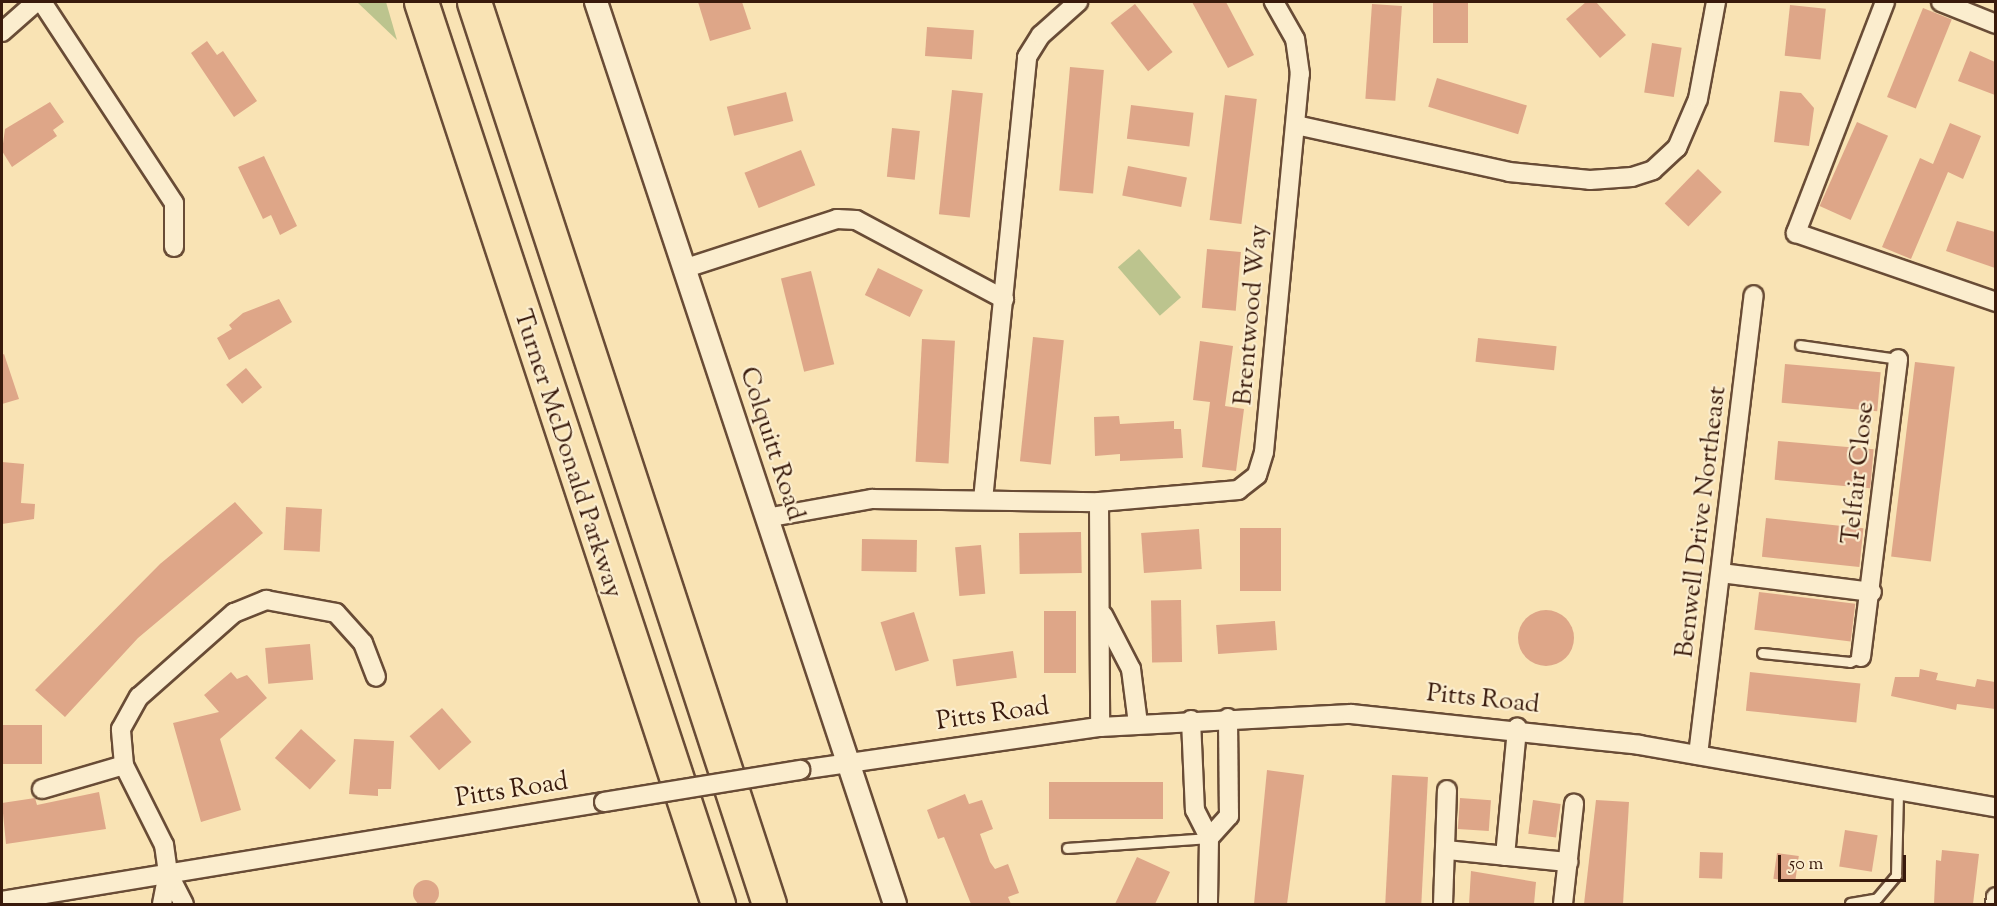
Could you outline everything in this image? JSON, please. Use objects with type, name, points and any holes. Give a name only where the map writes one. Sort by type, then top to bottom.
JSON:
[{"type":"highway","name":"Turner McDonald Parkway","points":[[421,2],[718,904]]},
{"type":"highway","name":"Turner McDonald Parkway","points":[[474,2],[769,904]]},
{"type":"street","points":[[2,32],[36,2]]},
{"type":"street","points":[[42,2],[174,203],[174,247]]},
{"type":"street","name":"Colquitt Road","points":[[596,2],[895,904]]},
{"type":"street","points":[[983,500],[1027,57],[1041,35],[1078,2]]},
{"type":"street","name":"Brentwood Way","points":[[766,518],[872,499],[1099,502],[1238,490],[1257,475],[1264,452],[1300,74],[1295,39],[1277,2]]},
{"type":"street","points":[[1296,124],[1509,172],[1590,180],[1632,177],[1653,170],[1677,148],[1698,99],[1716,2]]},
{"type":"street","points":[[1885,2],[1796,233],[1995,302]]},
{"type":"street","points":[[1941,2],[1995,24]]},
{"type":"street","points":[[683,269],[837,219],[856,220],[1004,299]]},
{"type":"street","name":"Benwell Drive Northeast","points":[[1698,755],[1754,295]]},
{"type":"street","name":"Telfair Close","points":[[1862,657],[1872,592],[1898,359]]},
{"type":"street","points":[[1099,502],[1103,615],[1098,643],[1100,727]]},
{"type":"street","points":[[1721,573],[1872,592]]},
{"type":"street","points":[[184,904],[168,873],[154,821],[124,765],[121,729],[139,697],[234,613],[266,600],[336,613],[363,643],[376,677]]},
{"type":"street","points":[[1103,615],[1131,669],[1138,724]]},
{"type":"street","name":"Pitts Road","points":[[2,901],[848,762],[1100,727],[1228,718],[1351,714],[1517,728],[1698,755],[1995,807]]},
{"type":"street","points":[[1209,838],[1229,816],[1228,718]]},
{"type":"street","points":[[1191,720],[1196,810],[1209,838],[1208,904]]},
{"type":"street","points":[[1505,856],[1517,728]]},
{"type":"street","points":[[42,789],[124,765]]},
{"type":"street","points":[[1447,790],[1443,850],[1568,862]]},
{"type":"street","points":[[1563,904],[1574,804]]},
{"type":"street","points":[[1443,904],[1447,850]]},
{"type":"street","points":[[162,904],[168,873]]},
{"type":"street","points":[[1995,897],[1995,904]]},
{"type":"lane","points":[[1800,345],[1898,359]]},
{"type":"lane","points":[[1762,653],[1850,663],[1862,657]]},
{"type":"lane","points":[[1850,903],[1877,898],[1896,875],[1898,791]]},
{"type":"lane","points":[[1067,848],[1209,838]]},
{"type":"green space","points":[[357,2],[386,2],[397,40]]},
{"type":"green space","points":[[1139,249],[1181,297],[1160,316],[1118,267]]},
{"type":"building","points":[[698,2],[742,2],[751,29],[710,41]]},
{"type":"building","points":[[1192,2],[1226,2],[1254,55],[1228,68]]},
{"type":"building","points":[[1433,2],[1468,2],[1468,43],[1433,43]]},
{"type":"building","points":[[1586,2],[1596,2],[1626,35],[1600,58],[1566,19]]},
{"type":"building","points":[[1135,4],[1173,52],[1148,71],[1111,23]]},
{"type":"building","points":[[1372,4],[1402,6],[1395,101],[1365,99]]},
{"type":"building","points":[[1790,5],[1826,9],[1820,59],[1785,56]]},
{"type":"building","points":[[1923,8],[1952,20],[1916,109],[1887,97]]},
{"type":"building","points":[[927,27],[974,30],[972,59],[925,56]]},
{"type":"building","points":[[207,41],[217,55],[223,51],[257,101],[234,117],[191,53]]},
{"type":"building","points":[[1652,43],[1682,48],[1674,97],[1644,92]]},
{"type":"building","points":[[1970,51],[1995,62],[1995,95],[1958,81]]},
{"type":"building","points":[[1070,67],[1104,70],[1093,193],[1059,191]]},
{"type":"building","points":[[1437,78],[1527,105],[1518,134],[1428,107]]},
{"type":"building","points":[[952,90],[983,93],[970,218],[939,214]]},
{"type":"building","points":[[1780,91],[1801,93],[1814,108],[1809,146],[1774,142]]},
{"type":"building","points":[[786,92],[793,121],[734,136],[727,107]]},
{"type":"building","points":[[1225,95],[1257,99],[1241,224],[1210,220]]},
{"type":"building","points":[[50,102],[64,122],[53,130],[57,136],[12,167],[2,151],[5,129]]},
{"type":"building","points":[[1131,105],[1194,113],[1189,146],[1127,139]]},
{"type":"building","points":[[1857,122],[1888,136],[1851,220],[1820,206]]},
{"type":"building","points":[[1950,123],[1981,136],[1963,179],[1948,172],[1911,259],[1882,247],[1920,158],[1933,164]]},
{"type":"building","points":[[892,128],[920,131],[915,180],[887,177]]},
{"type":"building","points":[[801,150],[815,185],[759,208],[744,173]]},
{"type":"building","points":[[264,156],[297,226],[280,235],[271,215],[263,219],[238,167]]},
{"type":"building","points":[[1128,166],[1187,177],[1181,207],[1122,195]]},
{"type":"building","points":[[1698,169],[1722,192],[1688,226],[1665,204]]},
{"type":"building","points":[[1957,221],[1995,232],[1995,268],[1946,251]]},
{"type":"building","points":[[1207,249],[1241,252],[1236,311],[1202,308]]},
{"type":"building","points":[[878,268],[923,290],[910,317],[865,295]]},
{"type":"building","points":[[811,271],[834,364],[804,372],[781,278]]},
{"type":"building","points":[[279,299],[292,322],[229,360],[217,338],[232,329],[229,325],[243,313]]},
{"type":"building","points":[[1033,337],[1064,340],[1051,465],[1020,461]]},
{"type":"building","points":[[1478,338],[1557,346],[1554,370],[1475,362]]},
{"type":"building","points":[[922,339],[955,341],[949,464],[916,462]]},
{"type":"building","points":[[1200,341],[1233,346],[1225,406],[1244,409],[1236,471],[1202,467],[1210,402],[1193,400]]},
{"type":"building","points":[[4,354],[19,399],[2,404],[2,355]]},
{"type":"building","points":[[1915,362],[1955,367],[1931,561],[1891,557]]},
{"type":"building","points":[[1785,364],[1881,372],[1877,411],[1782,403]]},
{"type":"building","points":[[246,368],[262,387],[242,404],[226,385]]},
{"type":"building","points":[[1119,416],[1120,424],[1174,421],[1174,429],[1181,429],[1183,458],[1120,461],[1120,454],[1095,456],[1094,417]]},
{"type":"building","points":[[1778,441],[1874,449],[1870,488],[1775,480]]},
{"type":"building","points":[[2,462],[24,464],[21,503],[35,504],[34,519],[2,524]]},
{"type":"building","points":[[235,502],[263,533],[138,638],[65,717],[35,690],[160,564]]},
{"type":"building","points":[[286,507],[322,509],[320,552],[284,550]]},
{"type":"building","points":[[1766,518],[1863,528],[1859,567],[1762,557]]},
{"type":"building","points":[[1240,528],[1281,528],[1281,591],[1240,591]]},
{"type":"building","points":[[1199,529],[1202,569],[1144,573],[1141,533]]},
{"type":"building","points":[[1081,532],[1082,573],[1020,574],[1019,533]]},
{"type":"building","points":[[862,539],[917,540],[916,572],[861,571]]},
{"type":"building","points":[[981,545],[985,594],[959,596],[955,547]]},
{"type":"building","points":[[1759,592],[1855,604],[1851,642],[1754,630]]},
{"type":"building","points":[[1181,600],[1182,662],[1152,663],[1151,601]]},
{"type":"building","points":[[1546,610],[1557,612],[1566,618],[1572,627],[1574,638],[1572,649],[1566,658],[1557,664],[1546,666],[1535,664],[1526,658],[1520,649],[1518,638],[1520,627],[1526,618],[1535,612]]},
{"type":"building","points":[[1044,611],[1076,611],[1076,673],[1044,673]]},
{"type":"building","points":[[914,612],[929,661],[895,671],[881,622]]},
{"type":"building","points":[[1275,621],[1277,650],[1218,654],[1216,625]]},
{"type":"building","points":[[310,644],[313,680],[268,684],[265,648]]},
{"type":"building","points":[[1013,651],[1017,678],[956,686],[953,659]]},
{"type":"building","points":[[1920,669],[1938,673],[1936,680],[1975,687],[1977,679],[1995,682],[1995,709],[1957,704],[1956,710],[1891,696],[1895,677],[1919,677]]},
{"type":"building","points":[[231,672],[237,679],[247,675],[267,698],[220,739],[241,810],[201,822],[173,723],[219,712],[204,695]]},
{"type":"building","points":[[1750,672],[1860,684],[1856,722],[1746,711]]},
{"type":"building","points":[[442,708],[472,742],[439,770],[410,736]]},
{"type":"building","points":[[2,725],[42,725],[42,764],[2,764]]},
{"type":"building","points":[[301,729],[336,760],[310,789],[275,758]]},
{"type":"building","points":[[354,739],[394,741],[391,789],[378,789],[378,796],[349,794]]},
{"type":"building","points":[[1267,770],[1304,775],[1287,904],[1254,904]]},
{"type":"building","points":[[1392,775],[1428,777],[1421,904],[1385,904]]},
{"type":"building","points":[[1049,782],[1163,782],[1163,819],[1049,819]]},
{"type":"building","points":[[99,792],[106,829],[6,844],[2,803],[35,798],[37,805]]},
{"type":"building","points":[[965,794],[969,804],[982,800],[993,829],[980,834],[990,862],[995,869],[1008,864],[1019,893],[1008,897],[1011,904],[971,904],[944,837],[938,839],[927,810]]},
{"type":"building","points":[[1460,798],[1491,800],[1489,831],[1458,829]]},
{"type":"building","points":[[1533,800],[1561,804],[1556,838],[1528,834]]},
{"type":"building","points":[[1596,800],[1629,802],[1623,904],[1584,904]]},
{"type":"building","points":[[1845,830],[1878,835],[1872,872],[1839,867]]},
{"type":"building","points":[[1942,850],[1979,854],[1973,904],[1934,904],[1936,860],[1941,861]]},
{"type":"building","points":[[1700,852],[1723,853],[1722,879],[1699,878]]},
{"type":"building","points":[[1777,853],[1799,856],[1795,882],[1773,879]]},
{"type":"building","points":[[1137,857],[1170,872],[1155,904],[1115,904]]},
{"type":"building","points":[[1471,871],[1536,882],[1534,904],[1469,904]]},
{"type":"building","points":[[426,880],[435,884],[439,893],[435,902],[426,906],[417,902],[413,893],[417,884]]}]
